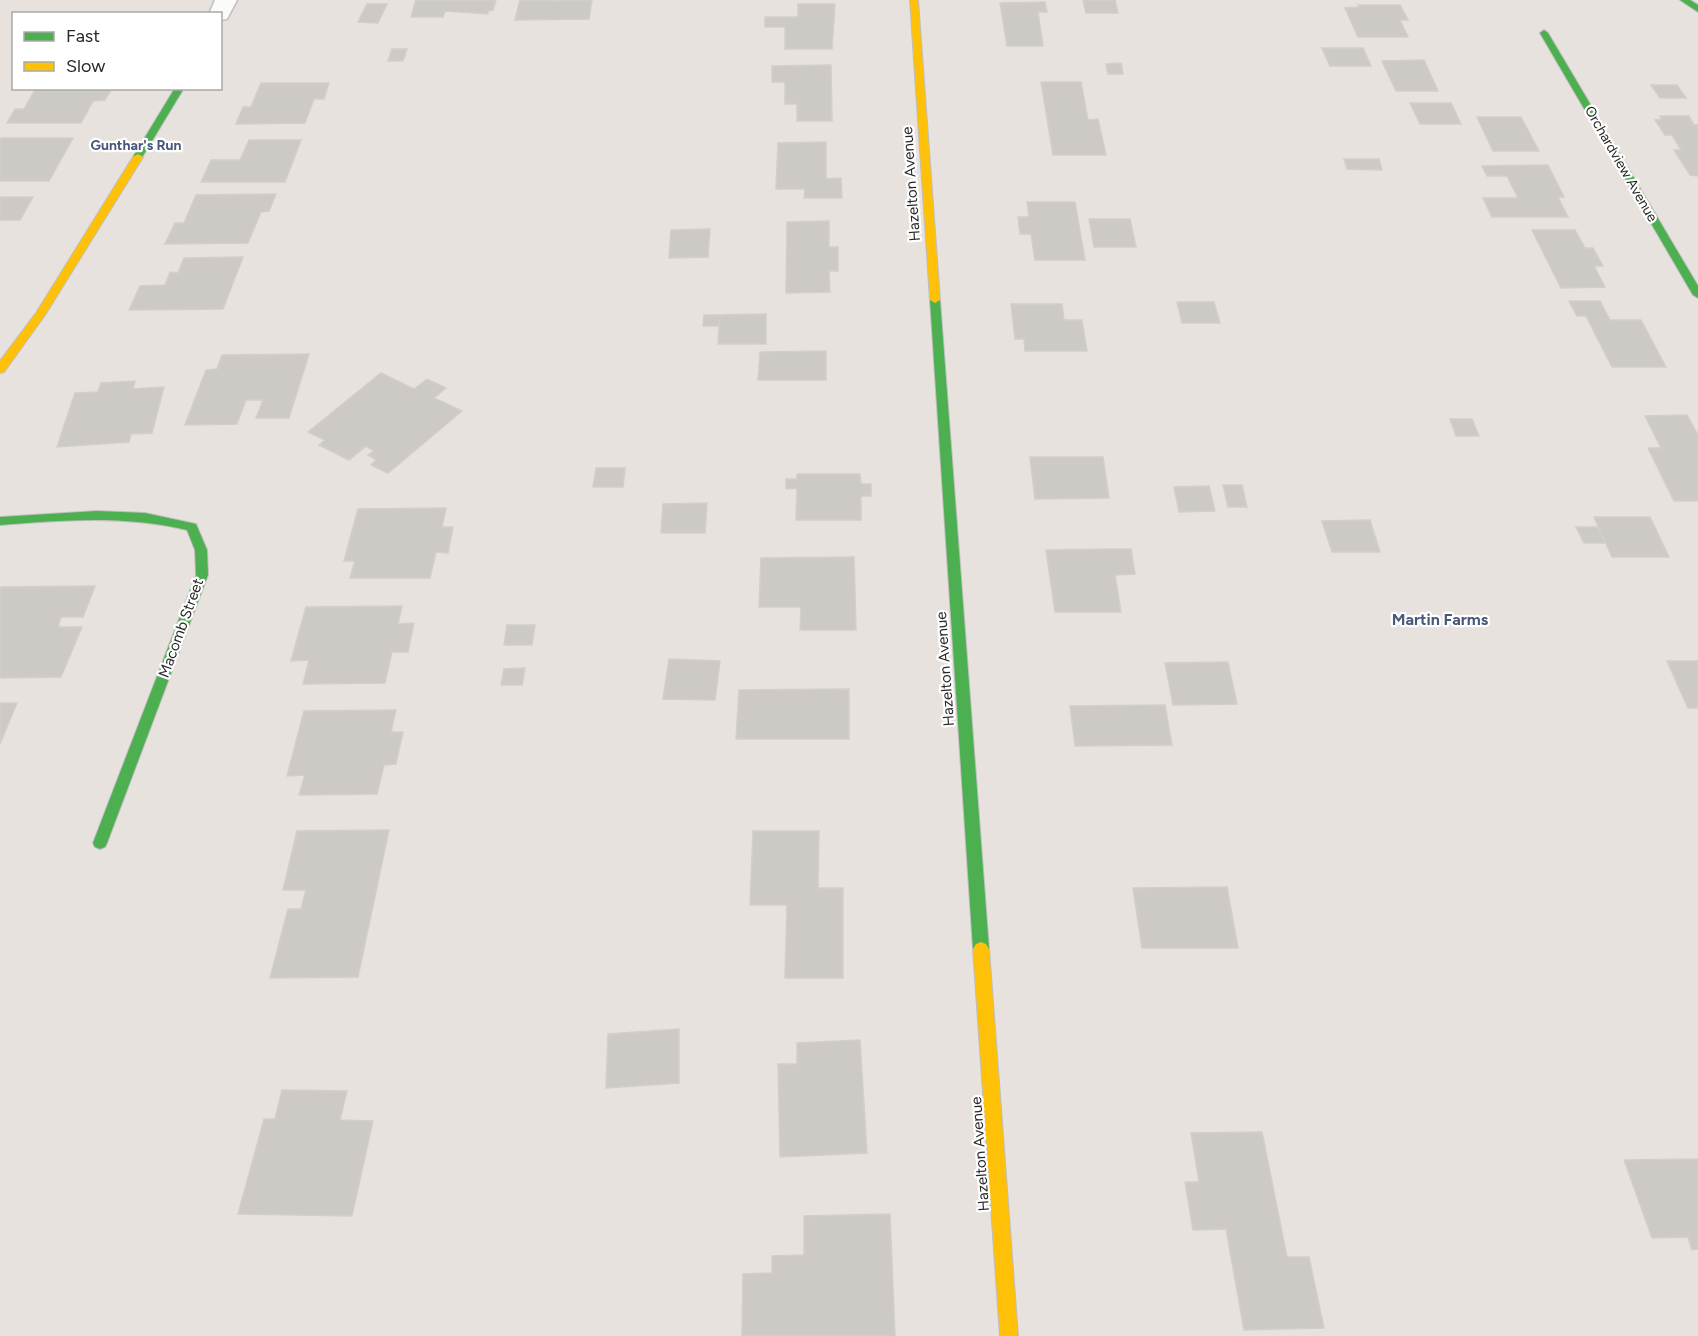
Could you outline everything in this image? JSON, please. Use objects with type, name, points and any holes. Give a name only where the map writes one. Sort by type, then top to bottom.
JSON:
[{"type":"main road","name":"Hazelton Avenue","points":[[914,0],[1009,1336]]},
{"type":"main road","points":[[1684,0],[1698,9]]},
{"type":"main road","name":"Orchardview Avenue","points":[[1544,33],[1698,295]]},
{"type":"main road","points":[[0,369],[40,315],[179,90]]},
{"type":"main road","name":"Macomb Street","points":[[0,521],[133,514],[165,518],[192,527],[204,556],[202,575],[100,843]]},
{"type":"building","points":[[416,0],[496,0],[493,10],[488,11],[488,14],[445,11],[443,17],[411,17]]},
{"type":"building","points":[[520,0],[592,0],[589,19],[515,20]]},
{"type":"building","points":[[1083,0],[1115,0],[1118,13],[1086,13]]},
{"type":"building","points":[[1045,2],[1047,12],[1038,12],[1043,46],[1007,46],[1000,3]]},
{"type":"building","points":[[367,4],[387,4],[378,23],[358,22]]},
{"type":"building","points":[[798,4],[835,4],[832,49],[785,49],[785,27],[765,27],[765,17],[798,17]]},
{"type":"building","points":[[1358,5],[1400,5],[1408,20],[1400,20],[1408,37],[1358,37],[1345,8],[1359,7]]},
{"type":"building","points":[[1322,48],[1363,48],[1371,66],[1330,66]]},
{"type":"building","points":[[392,49],[407,49],[403,61],[388,61]]},
{"type":"building","points":[[1424,60],[1438,91],[1396,91],[1382,61]]},
{"type":"building","points":[[1121,63],[1123,74],[1108,74],[1106,64]]},
{"type":"building","points":[[831,65],[832,121],[797,121],[797,104],[785,104],[785,82],[772,82],[772,66]]},
{"type":"building","points":[[1041,82],[1081,82],[1088,120],[1098,119],[1106,155],[1053,155]]},
{"type":"building","points":[[261,83],[329,83],[324,99],[314,99],[305,123],[236,124],[243,107],[251,107]]},
{"type":"building","points":[[1651,85],[1677,85],[1686,98],[1660,98]]},
{"type":"building","points":[[35,90],[111,90],[105,100],[93,101],[81,123],[7,123],[15,109],[24,109]]},
{"type":"building","points":[[1410,103],[1451,103],[1461,124],[1420,124]]},
{"type":"building","points":[[1660,116],[1689,116],[1694,125],[1698,125],[1698,176],[1690,175],[1674,150],[1681,150],[1672,135],[1665,135],[1655,120],[1662,119]]},
{"type":"building","points":[[1477,117],[1521,117],[1539,151],[1493,151]]},
{"type":"building","points":[[0,138],[73,138],[49,181],[0,181]]},
{"type":"building","points":[[249,140],[301,140],[285,182],[201,182],[211,160],[240,160]]},
{"type":"building","points":[[826,142],[826,179],[841,178],[842,198],[804,198],[805,189],[776,189],[778,143]]},
{"type":"building","points":[[1344,159],[1379,159],[1382,170],[1347,169]]},
{"type":"building","points":[[1548,165],[1564,197],[1558,197],[1568,217],[1492,217],[1483,198],[1518,198],[1507,176],[1487,176],[1482,166]]},
{"type":"building","points":[[276,194],[269,211],[261,212],[248,243],[165,244],[175,223],[184,223],[196,195]]},
{"type":"building","points":[[0,197],[33,197],[20,220],[0,220]]},
{"type":"building","points":[[1027,202],[1075,202],[1085,260],[1035,260],[1031,234],[1020,234],[1018,217],[1029,217]]},
{"type":"building","points":[[1089,219],[1130,219],[1136,247],[1094,247]]},
{"type":"building","points":[[829,221],[829,247],[838,247],[838,271],[829,271],[830,292],[786,293],[787,222]]},
{"type":"building","points":[[710,229],[708,257],[669,258],[671,230]]},
{"type":"building","points":[[1532,230],[1575,230],[1585,248],[1593,248],[1603,266],[1594,266],[1605,287],[1561,288]]},
{"type":"building","points":[[243,257],[223,309],[129,310],[140,286],[165,285],[170,272],[178,273],[184,258]]},
{"type":"building","points":[[1569,301],[1600,301],[1610,320],[1641,320],[1666,367],[1612,367],[1586,316],[1577,316]]},
{"type":"building","points":[[1177,302],[1214,302],[1220,323],[1182,323]]},
{"type":"building","points":[[1011,304],[1062,304],[1064,320],[1082,320],[1087,351],[1025,351],[1024,339],[1015,339]]},
{"type":"building","points":[[766,314],[766,344],[718,344],[720,315]]},
{"type":"building","points":[[704,315],[720,315],[719,326],[703,326]]},
{"type":"building","points":[[826,351],[826,380],[758,380],[760,352]]},
{"type":"building","points":[[309,354],[289,418],[256,418],[263,400],[246,400],[237,424],[185,425],[206,370],[217,369],[222,355]]},
{"type":"building","points":[[381,373],[414,389],[427,379],[446,388],[434,398],[462,411],[388,473],[371,465],[376,460],[368,455],[374,451],[366,446],[349,460],[319,445],[325,440],[308,432]]},
{"type":"building","points":[[135,381],[133,389],[164,387],[152,433],[131,434],[129,442],[57,447],[75,393],[98,392],[101,383]]},
{"type":"building","points":[[1687,415],[1698,435],[1698,501],[1674,501],[1648,448],[1661,448],[1645,416]]},
{"type":"building","points":[[1450,419],[1472,419],[1479,436],[1456,436]]},
{"type":"building","points":[[1030,457],[1103,457],[1109,498],[1035,499]]},
{"type":"building","points":[[596,468],[625,468],[623,487],[593,487]]},
{"type":"building","points":[[797,474],[860,474],[861,484],[871,484],[871,496],[861,496],[861,520],[796,520],[797,488],[786,489],[786,479],[797,479]]},
{"type":"building","points":[[1223,485],[1242,485],[1247,507],[1228,507]]},
{"type":"building","points":[[1209,486],[1215,511],[1179,512],[1174,487]]},
{"type":"building","points":[[707,503],[705,533],[661,533],[663,504]]},
{"type":"building","points":[[446,508],[442,527],[453,527],[448,553],[436,552],[430,578],[350,578],[355,561],[344,561],[358,509]]},
{"type":"building","points":[[1594,517],[1650,517],[1669,557],[1612,557]]},
{"type":"building","points":[[1370,520],[1380,552],[1332,552],[1322,521]]},
{"type":"building","points":[[1576,527],[1598,527],[1605,543],[1584,543]]},
{"type":"building","points":[[1131,549],[1135,574],[1115,575],[1121,612],[1055,612],[1046,550]]},
{"type":"building","points":[[854,557],[856,630],[800,630],[801,607],[759,607],[761,558]]},
{"type":"building","points":[[95,586],[83,617],[61,617],[58,627],[82,627],[61,677],[0,678],[0,587]]},
{"type":"building","points":[[402,606],[398,624],[414,623],[408,652],[392,652],[385,683],[303,684],[309,660],[291,661],[306,607]]},
{"type":"building","points":[[507,625],[535,625],[532,645],[504,645]]},
{"type":"building","points":[[669,659],[720,661],[715,700],[663,699]]},
{"type":"building","points":[[1667,661],[1698,661],[1698,708],[1688,708]]},
{"type":"building","points":[[1228,662],[1237,704],[1173,705],[1165,663]]},
{"type":"building","points":[[525,668],[522,685],[501,685],[504,669]]},
{"type":"building","points":[[849,689],[849,739],[736,739],[739,690]]},
{"type":"building","points":[[0,703],[17,703],[0,744]]},
{"type":"building","points":[[1165,705],[1172,745],[1075,746],[1070,706]]},
{"type":"building","points":[[396,710],[391,732],[403,732],[396,764],[384,765],[377,794],[299,795],[305,775],[287,776],[304,711]]},
{"type":"building","points":[[389,830],[358,977],[270,978],[288,909],[301,909],[306,890],[283,890],[297,831]]},
{"type":"building","points":[[753,831],[819,831],[818,888],[843,888],[843,978],[785,978],[787,905],[750,905]]},
{"type":"building","points":[[1227,887],[1238,948],[1142,948],[1133,888]]},
{"type":"building","points":[[679,1029],[679,1083],[606,1088],[608,1034]]},
{"type":"building","points":[[860,1040],[867,1153],[780,1157],[778,1064],[797,1064],[797,1043]]},
{"type":"building","points":[[282,1090],[347,1091],[340,1120],[373,1121],[352,1216],[238,1214],[264,1119],[275,1119]]},
{"type":"building","points":[[1262,1132],[1287,1257],[1309,1257],[1324,1328],[1244,1330],[1226,1229],[1193,1230],[1185,1182],[1199,1182],[1191,1133]]},
{"type":"building","points":[[1698,1159],[1698,1249],[1692,1250],[1688,1237],[1652,1238],[1624,1160]]},
{"type":"building","points":[[890,1214],[895,1336],[742,1336],[743,1274],[772,1273],[772,1256],[804,1255],[804,1216]]},
{"type":"traffic: fast","points":[[1684,0],[1698,9]]},
{"type":"traffic: fast","points":[[1544,33],[1698,295]]},
{"type":"traffic: fast","points":[[138,157],[179,90]]},
{"type":"traffic: fast","points":[[935,300],[981,949]]},
{"type":"traffic: fast","points":[[0,521],[97,515],[168,521],[192,527],[201,550],[202,575],[100,843]]},
{"type":"traffic: slow","points":[[914,0],[935,300]]},
{"type":"traffic: slow","points":[[0,369],[40,315],[138,157]]},
{"type":"traffic: slow","points":[[981,949],[1009,1336]]},
{"type":"district","name":"Gunthar's Run","points":[[136,145]]},
{"type":"district","name":"Martin Farms","points":[[1440,619]]}]
